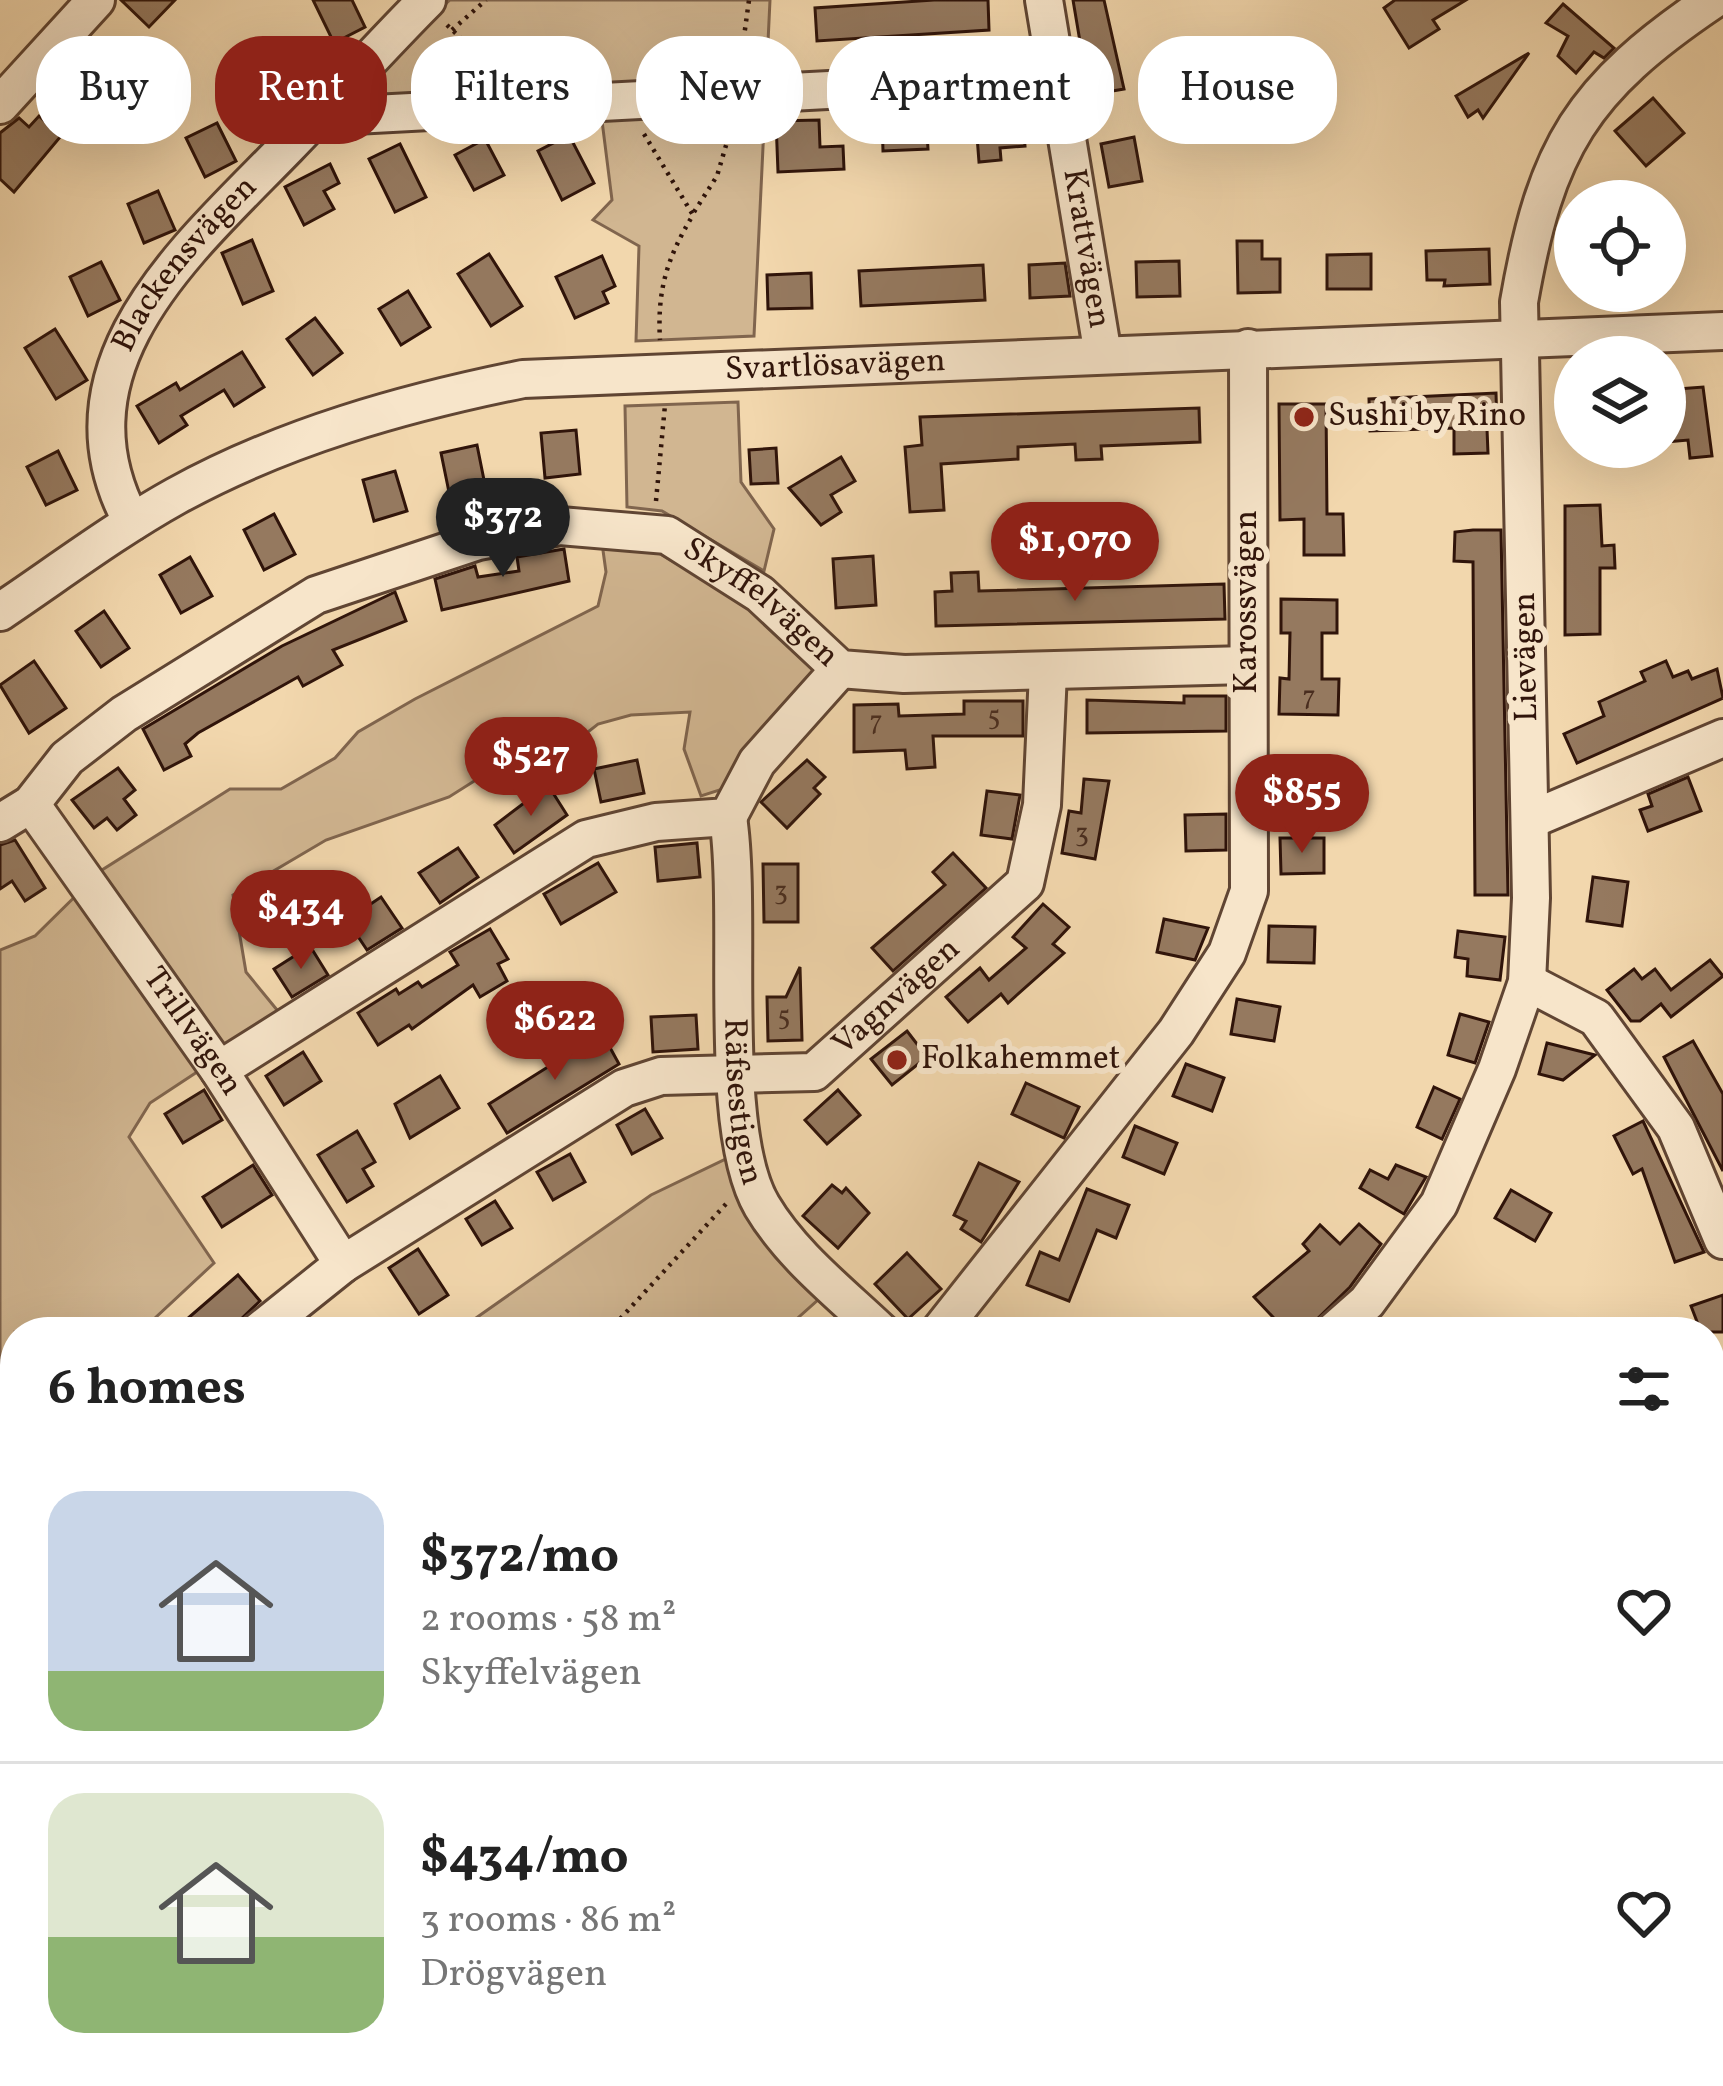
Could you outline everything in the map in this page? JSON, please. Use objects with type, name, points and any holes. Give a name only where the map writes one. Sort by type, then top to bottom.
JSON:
[{"type":"street","points":[[0,105],[96,0]]},
{"type":"street","name":"Krattvägen","points":[[1044,0],[1050,36]]},
{"type":"street","name":"Lievägen","points":[[1350,1317],[1439,1204],[1497,1069],[1527,982],[1529,820],[1519,302],[1534,218],[1564,140],[1621,68],[1713,0]]},
{"type":"street","name":"Blackensvägen","points":[[387,43],[426,1]]},
{"type":"street","points":[[612,104],[827,91]]},
{"type":"street","name":"Blackensvägen","points":[[132,522],[114,489],[107,452],[106,412],[122,345],[152,294],[190,247],[291,144]]},
{"type":"street","name":"Krattvägen","points":[[1068,144],[1103,355]]},
{"type":"street","name":"Svartlösavägen","points":[[0,612],[132,522],[255,458],[432,397],[523,379],[1723,331]]},
{"type":"street","name":"Karossvägen","points":[[951,1317],[1176,1032],[1227,952],[1249,891],[1248,348]]},
{"type":"street","name":"Skyffelvägen","points":[[16,813],[68,758],[124,714],[316,596],[478,541],[560,526],[649,530],[667,536],[760,594],[840,669],[1048,672],[1246,665]]},
{"type":"street","points":[[219,1070],[586,839],[656,822],[728,817],[757,761],[840,669]]},
{"type":"street","name":"Vagnvägen","points":[[277,1317],[343,1264],[624,1088],[661,1076],[739,1078],[814,1072],[1024,883],[1042,805],[1048,672]]},
{"type":"street","points":[[1529,820],[1723,738]]},
{"type":"street","name":"Trillvägen","points":[[16,813],[219,1070],[343,1264]]},
{"type":"street","name":"Räfsestigen","points":[[728,817],[741,1150],[759,1202],[783,1238],[865,1317]]},
{"type":"street","points":[[1527,982],[1596,1018],[1676,1129],[1723,1240]]},
{"type":"path","points":[[452,30],[486,0]]},
{"type":"path","points":[[426,1],[458,36]]},
{"type":"path","points":[[612,115],[636,124],[693,214],[664,267],[658,304],[666,426],[649,530]]},
{"type":"path","points":[[622,1317],[752,1179]]},
{"type":"shaded area","points":[[450,0],[770,0],[768,36],[636,36],[636,144],[763,144],[754,336],[636,341],[639,246],[593,220],[612,200],[605,144],[612,144],[612,36],[411,36],[411,100],[399,101],[387,94],[387,60],[414,29]]},
{"type":"shaded area","points":[[738,402],[741,482],[774,529],[764,571],[662,511],[627,507],[625,406]]},
{"type":"shaded area","points":[[601,536],[652,549],[753,609],[817,660],[822,679],[726,788],[701,796],[684,749],[690,712],[631,715],[598,724],[570,746],[528,747],[449,797],[326,840],[233,895],[246,972],[282,1016],[150,1103],[129,1137],[214,1263],[156,1317],[0,1317],[0,950],[35,936],[102,870],[230,789],[281,789],[335,758],[358,732],[415,699],[598,606],[606,572]]},
{"type":"shaded area","points":[[728,1158],[829,1290],[799,1317],[477,1317],[651,1195]]},
{"type":"building","points":[[121,0],[175,0],[149,27]]},
{"type":"building","points":[[313,0],[352,0],[365,27],[348,36],[331,36]]},
{"type":"building","points":[[988,0],[989,30],[827,36],[827,40],[817,41],[815,8]]},
{"type":"building","points":[[1073,0],[1104,0],[1112,36],[1079,36]]},
{"type":"building","points":[[1395,0],[1466,0],[1433,20],[1439,29],[1409,48],[1384,8]]},
{"type":"building","points":[[1563,4],[1614,48],[1604,58],[1594,52],[1576,73],[1558,56],[1568,36],[1546,23]]},
{"type":"building","points":[[1114,44],[1124,89],[1114,91]]},
{"type":"building","points":[[1529,53],[1483,118],[1478,110],[1468,117],[1456,96]]},
{"type":"building","points":[[1653,98],[1684,133],[1646,166],[1615,131]]},
{"type":"building","points":[[19,118],[29,127],[36,119],[36,144],[54,144],[14,192],[0,179],[0,133]]},
{"type":"building","points":[[803,120],[819,120],[820,147],[843,146],[844,169],[778,172],[777,144],[803,144]]},
{"type":"building","points":[[215,124],[215,144],[228,144],[236,161],[205,177],[189,144],[191,136]]},
{"type":"building","points":[[1134,137],[1142,181],[1109,187],[1101,144]]},
{"type":"building","points":[[400,144],[426,197],[395,212],[369,159]]},
{"type":"building","points":[[476,144],[488,144],[504,175],[474,190],[455,155]]},
{"type":"building","points":[[552,144],[574,144],[594,183],[562,200],[538,151]]},
{"type":"building","points":[[883,144],[928,144],[928,149],[883,151]]},
{"type":"building","points":[[978,144],[1025,144],[1000,148],[1001,160],[979,162]]},
{"type":"building","points":[[330,164],[339,183],[324,191],[334,209],[304,225],[285,187]]},
{"type":"building","points":[[158,191],[175,230],[144,243],[128,204]]},
{"type":"building","points":[[252,240],[273,291],[243,304],[222,253]]},
{"type":"building","points":[[1237,241],[1262,241],[1262,259],[1280,259],[1280,292],[1238,293]]},
{"type":"building","points":[[1489,249],[1490,284],[1444,286],[1445,280],[1427,280],[1426,251]]},
{"type":"building","points":[[489,254],[522,306],[491,326],[458,274]]},
{"type":"building","points":[[1371,254],[1371,289],[1327,289],[1327,255]]},
{"type":"building","points":[[602,256],[615,286],[603,292],[608,303],[575,318],[556,277]]},
{"type":"building","points":[[1179,261],[1180,296],[1137,297],[1136,262]]},
{"type":"building","points":[[101,262],[120,300],[88,316],[70,277]]},
{"type":"building","points":[[1065,263],[1070,296],[1030,298],[1029,265]]},
{"type":"building","points":[[983,265],[985,300],[861,306],[859,271]]},
{"type":"building","points":[[811,273],[812,308],[768,309],[767,275]]},
{"type":"building","points":[[408,291],[430,327],[401,345],[379,309]]},
{"type":"building","points":[[315,318],[342,353],[313,375],[287,339]]},
{"type":"building","points":[[55,329],[87,380],[56,399],[25,348]]},
{"type":"building","points":[[242,352],[264,387],[234,406],[224,390],[181,416],[187,425],[159,443],[137,406],[176,383],[180,390]]},
{"type":"building","points":[[1703,387],[1712,456],[1690,458],[1686,388]]},
{"type":"building","points":[[1496,393],[1497,428],[1487,429],[1488,453],[1454,454],[1454,428],[1370,431],[1369,399]]},
{"type":"building","points":[[1279,404],[1326,404],[1327,514],[1343,514],[1344,555],[1304,555],[1304,519],[1280,520]]},
{"type":"building","points":[[1199,408],[1200,442],[1101,446],[1102,459],[1076,460],[1075,444],[1018,447],[1018,459],[941,464],[944,510],[910,512],[905,447],[922,445],[920,417]]},
{"type":"building","points":[[576,430],[580,474],[545,478],[541,433]]},
{"type":"building","points":[[477,445],[486,490],[450,497],[441,453]]},
{"type":"building","points":[[776,448],[778,483],[751,484],[749,450]]},
{"type":"building","points":[[58,451],[77,490],[46,505],[27,467]]},
{"type":"building","points":[[841,457],[855,481],[831,495],[841,512],[821,525],[789,488]]},
{"type":"building","points":[[395,471],[407,511],[374,521],[363,480]]},
{"type":"building","points":[[1600,505],[1602,546],[1614,545],[1615,568],[1600,568],[1600,634],[1565,635],[1565,506]]},
{"type":"building","points":[[274,514],[295,554],[264,570],[244,530]]},
{"type":"building","points":[[1501,530],[1508,895],[1475,895],[1473,562],[1454,561],[1455,532]]},
{"type":"building","points":[[564,549],[569,581],[442,610],[435,579],[475,566],[478,577],[519,571],[517,557]]},
{"type":"building","points":[[873,556],[876,605],[836,608],[833,559]]},
{"type":"building","points":[[190,557],[212,596],[181,613],[160,575]]},
{"type":"building","points":[[978,572],[979,591],[1224,584],[1225,619],[936,626],[935,592],[952,591],[951,573]]},
{"type":"building","points":[[395,592],[406,621],[333,650],[342,665],[303,686],[298,677],[198,733],[185,744],[191,756],[164,770],[143,729],[282,646]]},
{"type":"building","points":[[1281,599],[1337,600],[1337,633],[1322,633],[1322,679],[1339,679],[1338,715],[1279,714],[1280,678],[1289,679],[1290,633],[1281,633]]},
{"type":"building","points":[[104,611],[129,648],[101,667],[76,631]]},
{"type":"building","points":[[34,661],[66,708],[29,733],[0,685]]},
{"type":"building","points":[[1666,661],[1673,677],[1688,671],[1692,679],[1717,669],[1723,698],[1577,763],[1564,734],[1604,716],[1599,702],[1645,681],[1641,672]]},
{"type":"building","points":[[1184,696],[1226,696],[1226,731],[1087,733],[1087,700],[1184,703]]},
{"type":"building","points":[[964,701],[1023,701],[1023,736],[933,736],[935,767],[907,769],[905,750],[854,752],[854,705],[898,704],[899,716],[964,714]]},
{"type":"building","points":[[1280,759],[1323,759],[1323,794],[1281,794]]},
{"type":"building","points":[[637,760],[644,793],[601,802],[594,769]]},
{"type":"building","points":[[807,760],[825,777],[814,788],[820,794],[787,828],[761,802]]},
{"type":"building","points":[[118,768],[135,790],[124,799],[136,815],[117,830],[107,818],[94,828],[72,800]]},
{"type":"building","points":[[1688,777],[1701,811],[1648,831],[1640,810],[1652,806],[1648,794]]},
{"type":"building","points":[[1084,779],[1109,781],[1095,859],[1062,853],[1069,811],[1081,813]]},
{"type":"building","points":[[548,785],[567,815],[514,853],[495,825]]},
{"type":"building","points":[[987,791],[1020,795],[1012,839],[981,835]]},
{"type":"building","points":[[1226,814],[1226,850],[1186,851],[1185,815]]},
{"type":"building","points":[[1280,838],[1324,838],[1324,873],[1281,874]]},
{"type":"building","points":[[15,840],[45,888],[25,901],[12,881],[0,889],[0,845]]},
{"type":"building","points":[[697,843],[700,877],[658,881],[655,847]]},
{"type":"building","points":[[458,848],[478,877],[440,903],[419,873]]},
{"type":"building","points":[[953,853],[986,888],[893,971],[872,948],[945,885],[933,872]]},
{"type":"building","points":[[598,863],[616,892],[561,924],[544,894]]},
{"type":"building","points":[[763,864],[798,864],[798,922],[764,922]]},
{"type":"building","points":[[1593,877],[1628,882],[1622,926],[1587,921]]},
{"type":"building","points":[[381,897],[402,928],[367,950],[347,920]]},
{"type":"building","points":[[1043,904],[1069,927],[1053,944],[1064,953],[1008,1003],[1001,994],[968,1022],[946,997],[980,968],[989,980],[1026,948],[1013,937]]},
{"type":"building","points":[[1164,919],[1208,928],[1195,960],[1157,952]]},
{"type":"building","points":[[1269,926],[1315,927],[1314,963],[1268,962]]},
{"type":"building","points":[[490,929],[508,959],[498,964],[507,981],[480,997],[473,985],[412,1029],[409,1025],[378,1045],[358,1013],[396,989],[399,994],[418,982],[422,987],[458,965],[450,952]]},
{"type":"building","points":[[1458,931],[1505,937],[1500,980],[1467,976],[1468,959],[1455,957]]},
{"type":"building","points":[[310,946],[328,975],[292,997],[274,969]]},
{"type":"building","points":[[1710,960],[1723,976],[1671,1017],[1661,1004],[1640,1021],[1631,1021],[1607,990],[1634,969],[1642,979],[1655,969],[1671,990]]},
{"type":"building","points":[[800,967],[802,1040],[768,1041],[767,997],[786,997]]},
{"type":"building","points":[[1237,999],[1280,1007],[1274,1041],[1231,1034]]},
{"type":"building","points":[[1460,1014],[1489,1022],[1475,1063],[1448,1055]]},
{"type":"building","points":[[696,1015],[698,1049],[653,1052],[651,1017]]},
{"type":"building","name":"Folkahemmet","points":[[907,1031],[927,1057],[892,1085],[871,1059]]},
{"type":"building","points":[[602,1033],[619,1064],[507,1133],[489,1104]]},
{"type":"building","points":[[1693,1041],[1723,1094],[1723,1171],[1664,1057]]},
{"type":"building","points":[[1547,1043],[1595,1055],[1563,1080],[1539,1074]]},
{"type":"building","points":[[303,1052],[321,1081],[284,1105],[266,1076]]},
{"type":"building","points":[[1186,1064],[1224,1078],[1212,1111],[1173,1096]]},
{"type":"building","points":[[440,1076],[459,1108],[410,1138],[395,1104]]},
{"type":"building","points":[[1026,1083],[1079,1107],[1064,1138],[1012,1114]]},
{"type":"building","points":[[1434,1087],[1460,1099],[1442,1139],[1417,1127]]},
{"type":"building","points":[[204,1090],[222,1120],[183,1143],[165,1114]]},
{"type":"building","points":[[838,1090],[860,1115],[827,1144],[805,1120]]},
{"type":"building","points":[[645,1109],[662,1138],[632,1154],[617,1125]]},
{"type":"building","points":[[1643,1121],[1704,1252],[1675,1262],[1642,1169],[1633,1174],[1614,1136]]},
{"type":"building","points":[[1135,1126],[1177,1143],[1164,1174],[1123,1157]]},
{"type":"building","points":[[357,1131],[375,1162],[363,1169],[373,1186],[347,1202],[318,1155]]},
{"type":"building","points":[[570,1154],[585,1182],[553,1200],[537,1172]]},
{"type":"building","points":[[979,1163],[1019,1182],[981,1242],[961,1229],[966,1221],[954,1215]]},
{"type":"building","points":[[253,1165],[272,1195],[222,1227],[203,1197]]},
{"type":"building","points":[[1396,1165],[1426,1177],[1404,1214],[1360,1188],[1370,1170],[1388,1179]]},
{"type":"building","points":[[832,1185],[842,1193],[846,1188],[869,1213],[838,1248],[803,1216]]},
{"type":"building","points":[[1087,1189],[1129,1205],[1116,1238],[1097,1230],[1069,1301],[1027,1285],[1040,1252],[1059,1260]]},
{"type":"building","points":[[1511,1190],[1551,1213],[1535,1241],[1495,1218]]},
{"type":"building","points":[[495,1201],[512,1228],[482,1245],[466,1219]]},
{"type":"building","points":[[1359,1224],[1381,1244],[1350,1287],[1319,1317],[1273,1317],[1254,1297],[1309,1251],[1303,1244],[1320,1225],[1340,1244]]},
{"type":"building","points":[[418,1249],[448,1295],[419,1314],[389,1268]]},
{"type":"building","points":[[907,1253],[941,1289],[906,1317],[875,1284]]},
{"type":"building","points":[[238,1275],[260,1301],[243,1317],[189,1317]]},
{"type":"building","points":[[1723,1295],[1723,1317],[1695,1317],[1691,1306]]},
{"type":"place","name":"Sushi by Rino","points":[[1304,417]]},
{"type":"place","name":"Folkahemmet","points":[[897,1060]]}]
